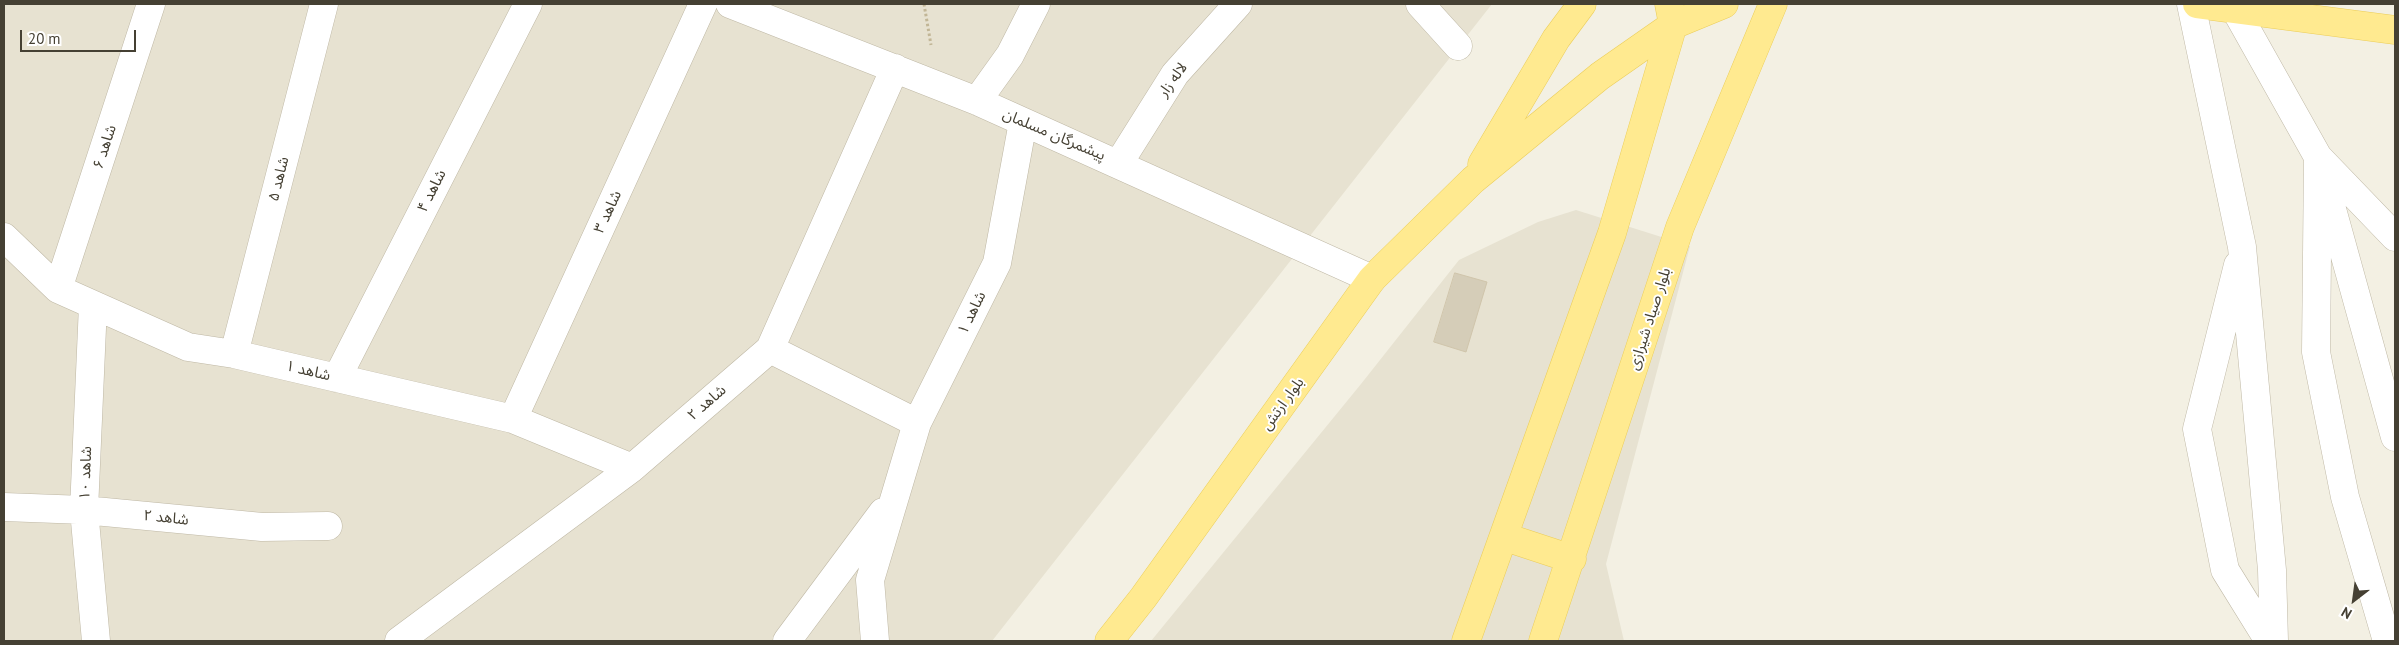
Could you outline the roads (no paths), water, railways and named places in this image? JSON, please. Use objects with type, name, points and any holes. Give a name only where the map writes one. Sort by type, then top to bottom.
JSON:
[{"type":"main road","points":[[1473,180],[1556,40],[1582,4]]},
{"type":"main road","points":[[1473,180],[1671,15],[1724,4]]},
{"type":"main road","name":"بلوار صیاد شیرازی","points":[[1543,641],[1572,559],[1680,227],[1773,4]]},
{"type":"main road","points":[[2200,4],[2395,30]]},
{"type":"main road","points":[[1466,641],[1505,537],[1612,233],[1671,15]]},
{"type":"main road","name":"بلوار ارتش","points":[[1109,641],[1143,598],[1372,279],[1473,180]]},
{"type":"main road","points":[[1505,537],[1572,559]]},
{"type":"street","name":"شاهد ۶","points":[[58,289],[151,4]]},
{"type":"street","name":"شاهد ۵","points":[[234,354],[324,4]]},
{"type":"street","name":"شاهد ۴","points":[[337,378],[528,4]]},
{"type":"street","name":"شاهد ۳","points":[[513,420],[703,4]]},
{"type":"street","points":[[977,101],[1010,55],[1036,4]]},
{"type":"street","name":"لاله زار","points":[[1119,163],[1175,74],[1238,4]]},
{"type":"street","points":[[1420,4],[1458,46]]},
{"type":"street","points":[[2200,4],[2242,247],[2272,570],[2274,641]]},
{"type":"street","name":"پیشمرگان مسلمان","points":[[742,6],[895,68],[938,88],[977,101],[1119,163],[1372,279]]},
{"type":"street","points":[[2235,9],[2318,157],[2395,437]]},
{"type":"street","name":"شاهد ۲","points":[[399,641],[632,468],[770,349],[895,68]]},
{"type":"street","name":"شاهد ۱","points":[[875,641],[870,580],[917,423],[997,262],[1023,122]]},
{"type":"street","points":[[2318,157],[2395,237]]},
{"type":"street","points":[[2318,157],[2316,352],[2345,497],[2387,641]]},
{"type":"street","name":"شاهد ۱","points":[[4,237],[58,289],[188,347],[234,354],[513,420],[632,468]]},
{"type":"street","points":[[2242,247],[2196,429],[2225,570],[2269,641]]},
{"type":"street","name":"شاهد ۱۰","points":[[93,305],[84,510],[96,641]]},
{"type":"street","points":[[770,349],[917,423]]},
{"type":"street","name":"شاهد ۱","points":[[787,641],[895,495]]},
{"type":"street","name":"شاهد ۲","points":[[4,507],[84,510],[262,527],[328,526]]},
{"type":"street","points":[[1556,641],[1572,559]]}]
